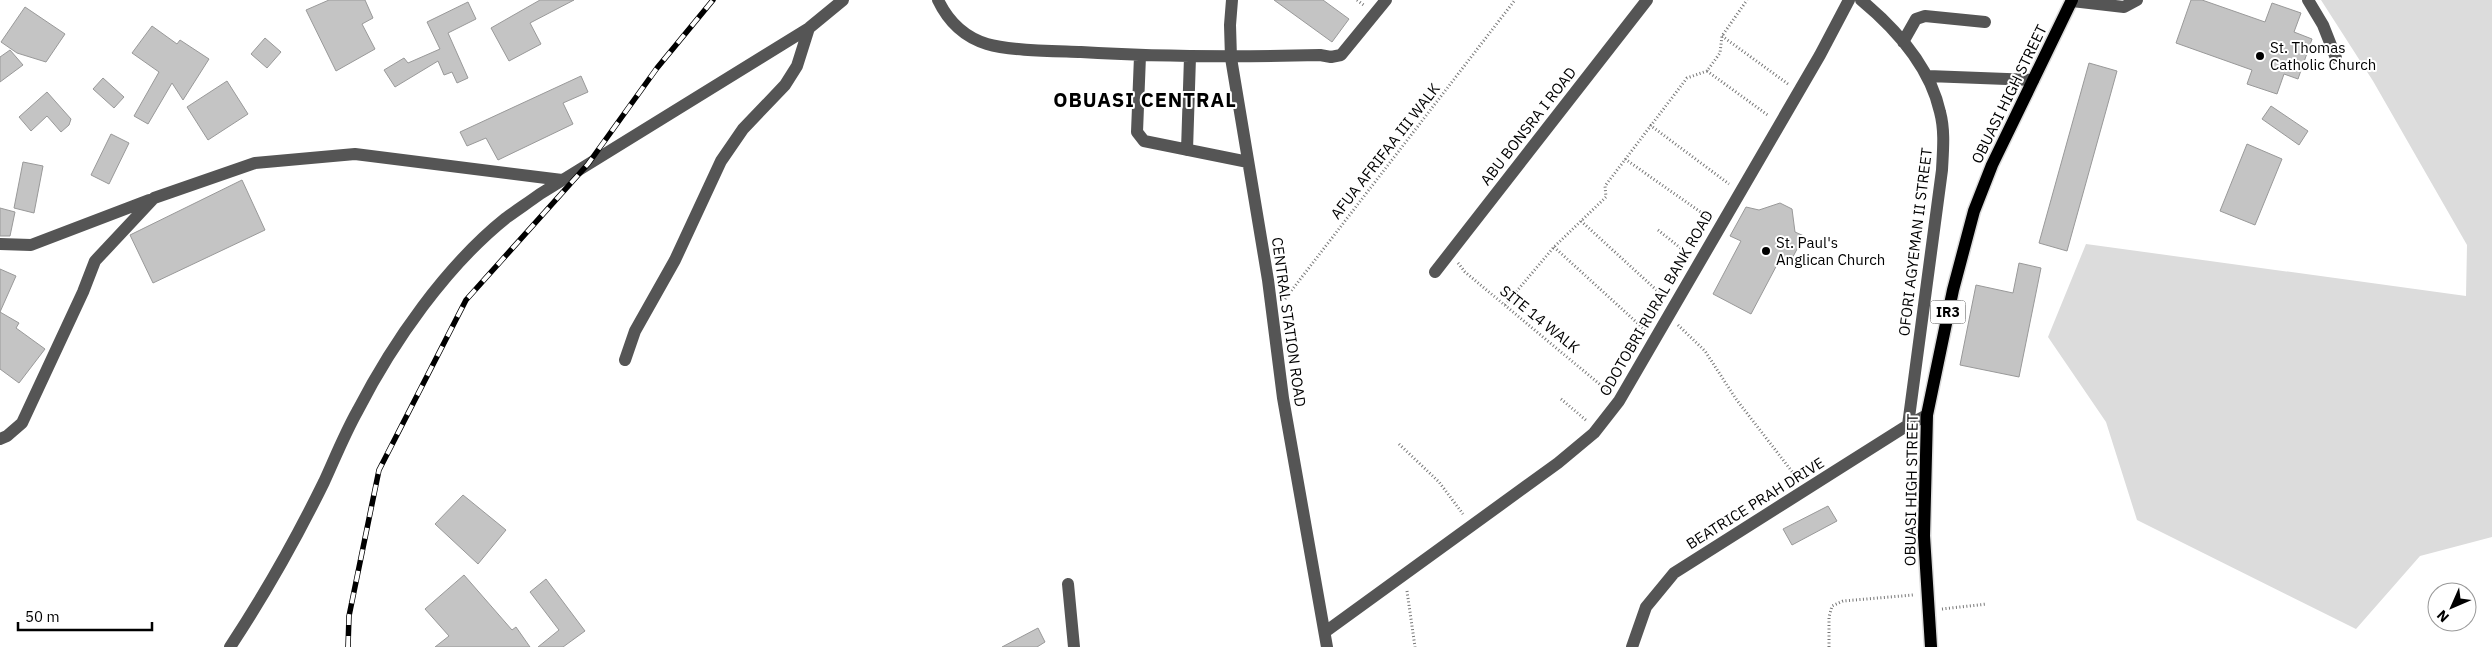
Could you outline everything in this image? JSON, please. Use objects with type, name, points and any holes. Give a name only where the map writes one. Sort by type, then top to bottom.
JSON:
[{"type":"main road","name":"OBUASI HIGH STREET","points":[[1931,647],[1924,536],[1927,415],[1962,252],[1974,211],[1992,165],[2072,0]]},
{"type":"street","points":[[230,647],[278,569],[323,483],[357,410],[378,374],[428,300],[466,257],[505,219],[562,180],[809,28],[843,0]]},
{"type":"street","points":[[938,0],[946,16],[959,30],[987,44],[1140,56],[1231,58],[1332,57],[1341,55],[1386,0]]},
{"type":"street","name":"CENTRAL STATION ROAD","points":[[1232,0],[1230,25],[1231,58],[1272,316],[1283,398],[1327,647]]},
{"type":"street","name":"ABU BONSRA I ROAD","points":[[1435,272],[1647,0]]},
{"type":"street","name":"ODOTOBRI RURAL BANK ROAD","points":[[1325,632],[1558,464],[1597,429],[1619,400],[1799,91],[1849,0]]},
{"type":"street","name":"OFORI AGYEMAN II STREET","points":[[1861,0],[1888,22],[1928,76],[1940,111],[1944,139],[1942,170],[1908,425]]},
{"type":"street","points":[[2072,0],[2124,7],[2137,0]]},
{"type":"street","points":[[2308,0],[2323,25],[2336,58]]},
{"type":"street","points":[[1903,42],[1916,18],[1925,16],[1985,22]]},
{"type":"street","points":[[625,360],[635,331],[675,260],[721,161],[743,129],[785,85],[797,66],[809,28]]},
{"type":"street","points":[[1140,56],[1137,132],[1144,141],[1248,162]]},
{"type":"street","points":[[1187,150],[1190,57]]},
{"type":"street","points":[[1928,76],[2033,80]]},
{"type":"street","points":[[0,244],[31,245],[154,198],[255,164],[355,154],[562,180]]},
{"type":"street","points":[[0,439],[22,424],[83,292],[95,260],[154,198]]},
{"type":"street","name":"BEATRICE PRAH DRIVE","points":[[1632,647],[1646,607],[1674,573],[1908,425],[1927,415]]},
{"type":"street","points":[[1068,584],[1074,647]]},
{"type":"path","name":"AFUA AFRIFAA III WALK","points":[[1272,316],[1515,0]]},
{"type":"path","points":[[1505,305],[1554,248],[1606,197],[1605,186],[1686,78],[1707,71],[1720,53],[1722,36],[1747,0]]},
{"type":"path","points":[[1722,36],[1799,91]]},
{"type":"path","points":[[1707,71],[1780,124]]},
{"type":"path","points":[[1650,125],[1739,192]]},
{"type":"path","points":[[1625,158],[1720,226]]},
{"type":"path","points":[[1581,222],[1618,253],[1673,306]]},
{"type":"path","points":[[1658,230],[1698,262]]},
{"type":"path","points":[[1554,248],[1654,339]]},
{"type":"path","name":"SITE 14 WALK","points":[[1449,253],[1465,272],[1619,400]]},
{"type":"path","points":[[1666,318],[1682,328],[1705,351],[1736,399],[1806,490]]},
{"type":"path","points":[[1561,399],[1597,429]]},
{"type":"path","points":[[1399,444],[1439,482],[1472,527]]},
{"type":"path","points":[[1405,576],[1415,647]]},
{"type":"path","points":[[1829,647],[1828,617],[1832,606],[1843,600],[1928,594]]},
{"type":"path","points":[[1929,610],[1987,604]]},
{"type":"shaded area","points":[[2321,0],[2492,0],[2492,537],[2420,556],[2356,629],[2137,520],[2106,422],[2048,337],[2086,244],[2466,296],[2467,245],[2373,81]]},
{"type":"building","points":[[329,0],[365,0],[373,18],[362,24],[375,49],[336,71],[306,10]]},
{"type":"building","points":[[540,0],[574,0],[530,23],[541,44],[509,61],[491,28]]},
{"type":"building","points":[[1274,0],[1323,0],[1349,19],[1332,42]]},
{"type":"building","name":"St. Thomas Catholic Church","points":[[2191,0],[2202,0],[2265,22],[2272,3],[2301,13],[2294,32],[2312,39],[2298,79],[2284,74],[2277,94],[2247,84],[2252,70],[2176,43]]},
{"type":"building","points":[[468,2],[476,19],[448,33],[468,78],[457,83],[452,72],[444,75],[438,61],[395,87],[384,70],[404,58],[408,63],[440,49],[427,22]]},
{"type":"building","points":[[25,7],[65,34],[46,62],[17,53],[1,42]]},
{"type":"building","points":[[152,26],[177,44],[180,40],[209,59],[183,100],[172,83],[148,124],[134,116],[159,72],[132,53]]},
{"type":"building","points":[[265,38],[281,52],[267,68],[251,54]]},
{"type":"building","points":[[10,50],[23,65],[0,82],[0,57]]},
{"type":"building","points":[[2089,63],[2117,71],[2067,251],[2039,243]]},
{"type":"building","points":[[581,76],[588,92],[563,103],[573,124],[498,160],[486,138],[467,146],[460,132]]},
{"type":"building","points":[[103,78],[124,97],[114,108],[93,89]]},
{"type":"building","points":[[227,81],[248,114],[208,140],[187,107]]},
{"type":"building","points":[[47,92],[71,119],[69,125],[61,132],[47,116],[31,131],[19,117]]},
{"type":"building","points":[[2271,106],[2308,131],[2299,145],[2262,119]]},
{"type":"building","points":[[111,134],[129,143],[109,184],[91,175]]},
{"type":"building","points":[[2247,144],[2282,159],[2255,225],[2220,211]]},
{"type":"building","points":[[23,162],[43,166],[34,213],[14,208]]},
{"type":"building","points":[[242,180],[265,230],[153,283],[130,235]]},
{"type":"building","name":"St. Paul's Anglican Church","points":[[1780,203],[1792,209],[1795,232],[1804,236],[1788,266],[1779,261],[1751,314],[1713,294],[1741,241],[1730,236],[1746,207],[1759,210]]},
{"type":"building","points":[[0,208],[15,212],[10,236],[0,236]]},
{"type":"building","points":[[2019,263],[2041,268],[2019,377],[1960,365],[1976,285],[2013,293]]},
{"type":"building","points":[[0,269],[16,276],[0,312]]},
{"type":"building","points":[[0,312],[19,323],[16,328],[45,349],[19,383],[0,369]]},
{"type":"building","points":[[463,495],[506,530],[478,564],[435,524]]},
{"type":"building","points":[[1828,506],[1837,521],[1792,545],[1783,529]]},
{"type":"building","points":[[464,575],[512,630],[516,627],[530,647],[435,647],[449,636],[425,609]]},
{"type":"building","points":[[546,579],[585,631],[563,647],[538,647],[559,630],[530,592]]},
{"type":"building","points":[[1038,628],[1045,642],[1037,647],[1002,647]]},
{"type":"railway","points":[[348,647],[349,616],[379,470],[466,300],[588,164],[657,68],[713,0]]},
{"type":"place","name":"St. Thomas Catholic Church","points":[[2260,56]]},
{"type":"place","name":"St. Paul's Anglican Church","points":[[1766,251]]},
{"type":"district","name":"OBUASI CENTRAL","points":[[1145,99]]}]
